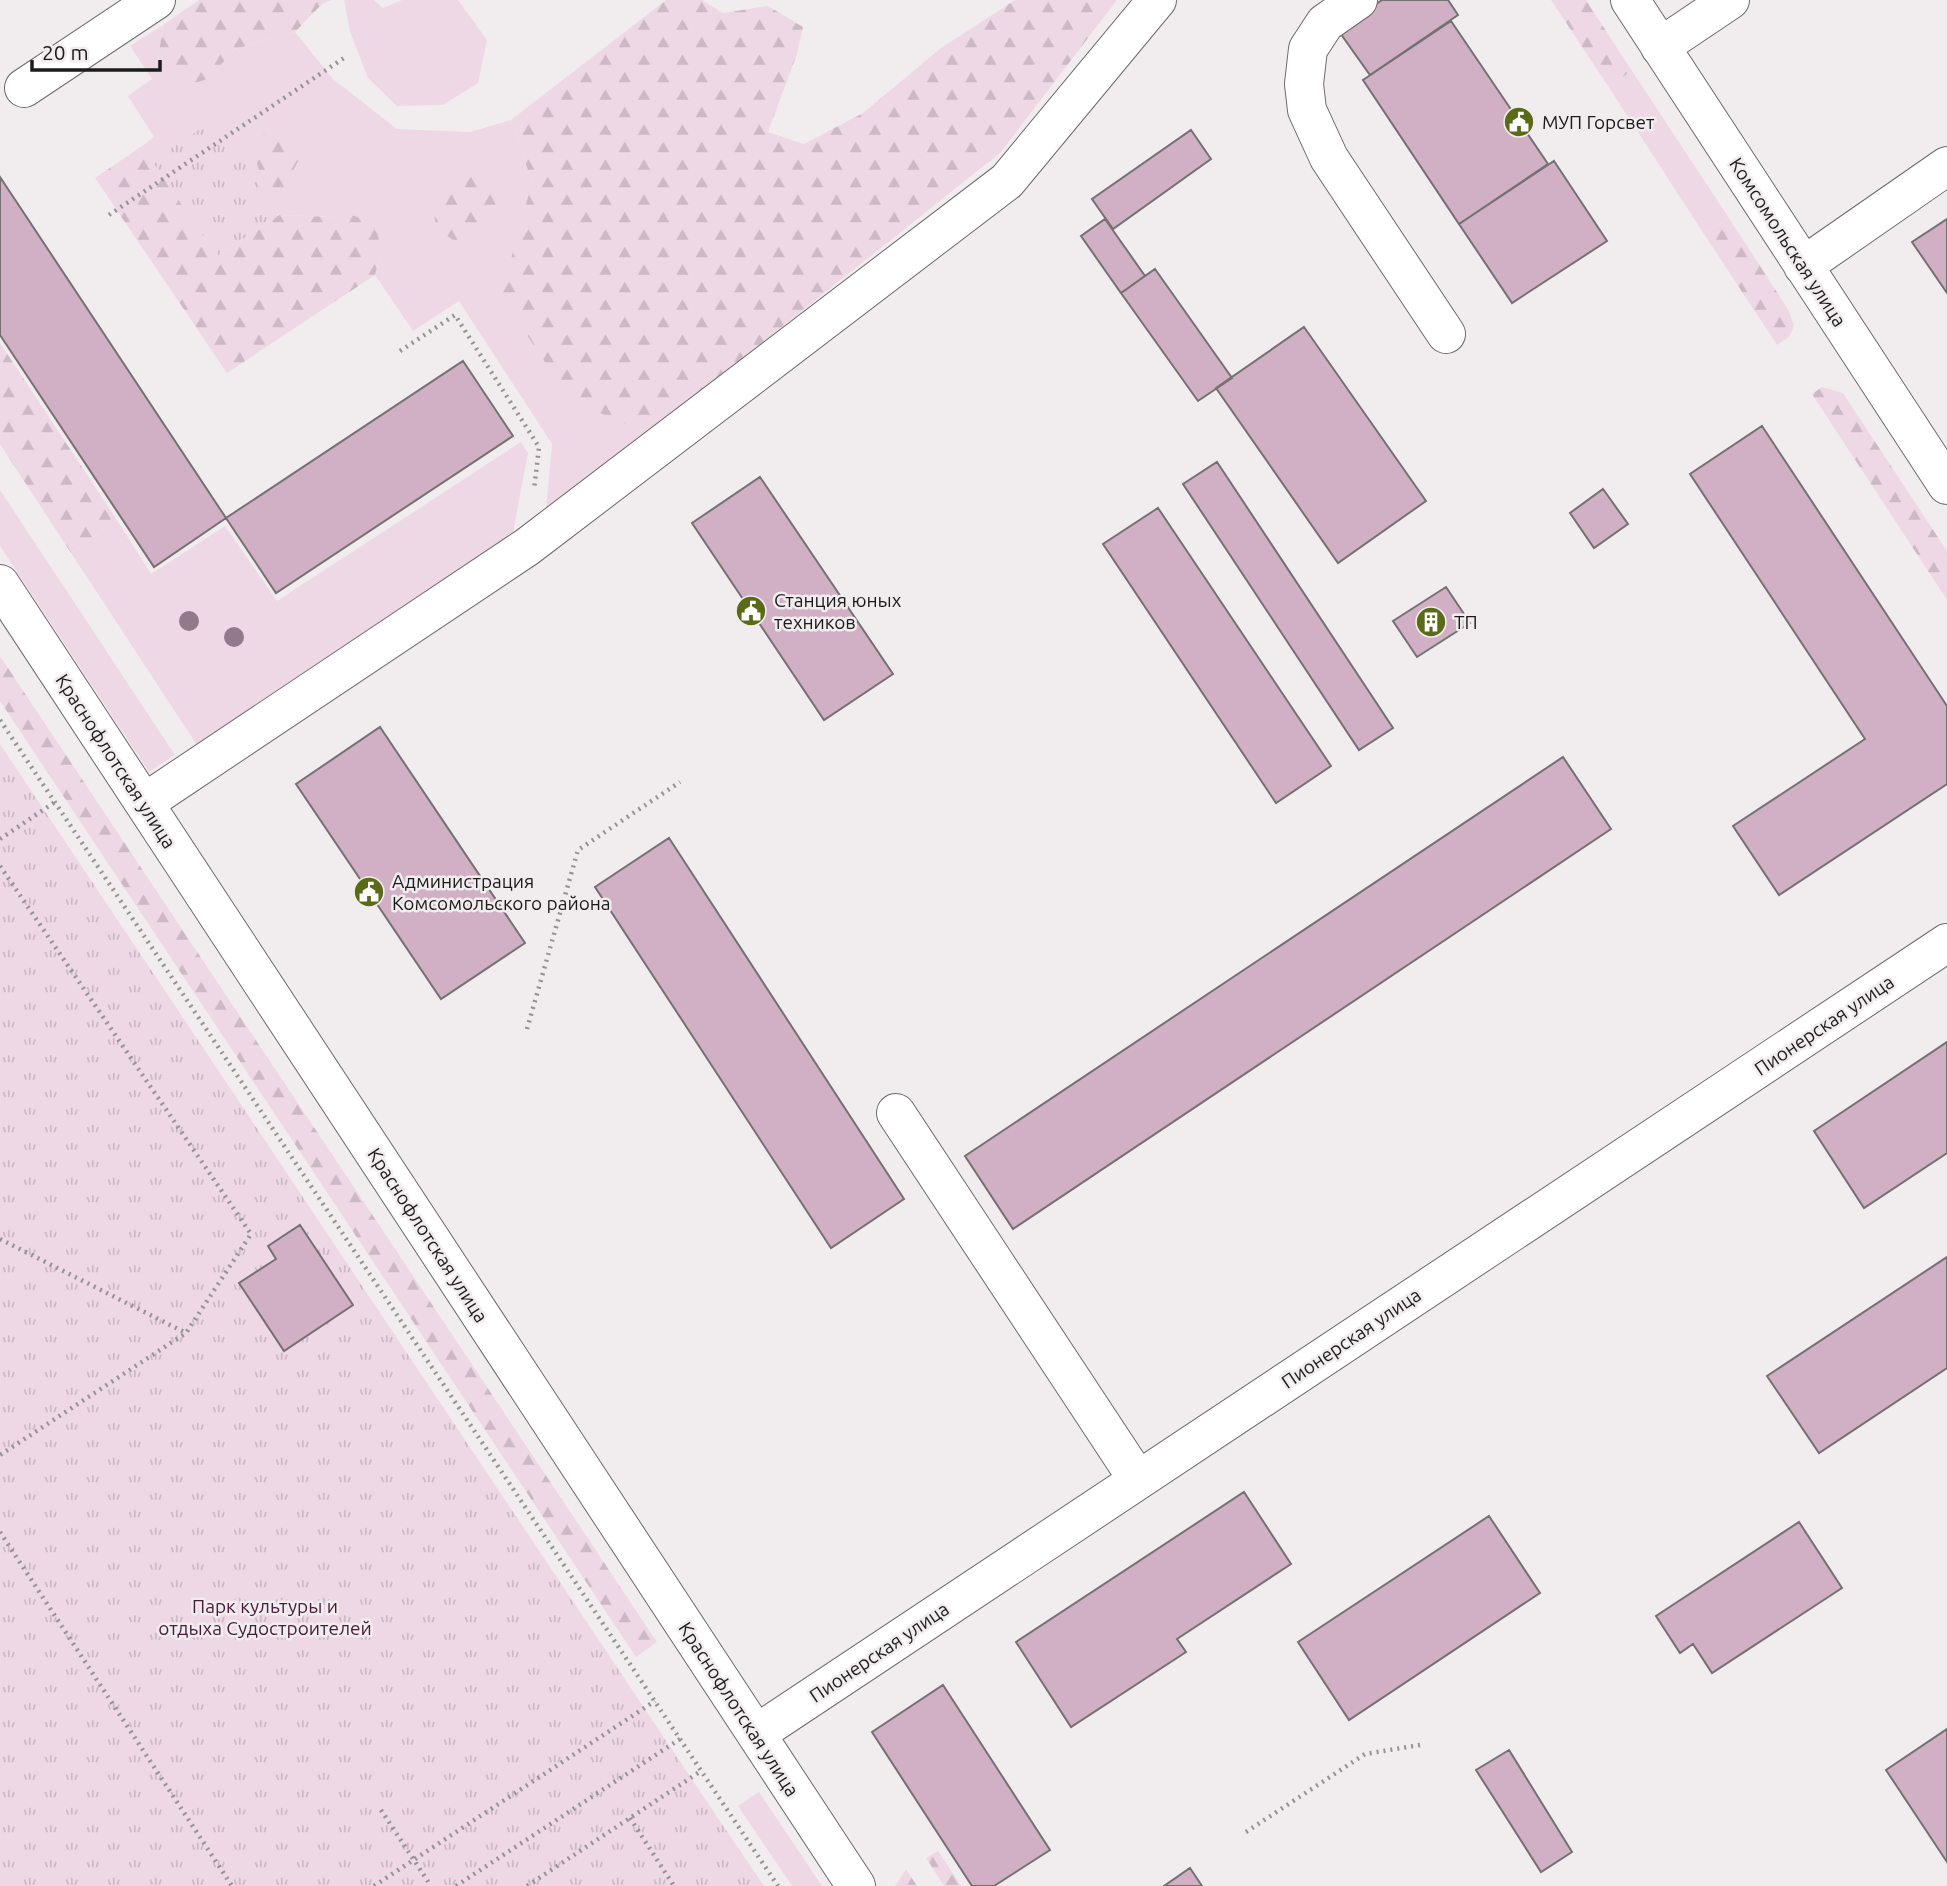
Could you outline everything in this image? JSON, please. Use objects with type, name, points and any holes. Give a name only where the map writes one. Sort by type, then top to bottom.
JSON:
[{"type":"street","points":[[24,88],[156,0]]},
{"type":"street","points":[[144,803],[527,547],[1007,181],[1157,0]]},
{"type":"street","points":[[1358,0],[1325,23],[1308,49],[1304,84],[1307,110],[1329,158],[1446,334]]},
{"type":"street","name":"Комсомольская улица","points":[[1630,0],[1947,485]]},
{"type":"street","points":[[1660,47],[1730,0]]},
{"type":"street","points":[[1803,266],[1947,166]]},
{"type":"street","name":"Краснофлотская улица","points":[[0,584],[856,1886]]},
{"type":"street","name":"Пионерская улица","points":[[756,1734],[1947,943]]},
{"type":"street","points":[[895,1113],[1138,1480]]},
{"type":"path","points":[[109,215],[344,58]]},
{"type":"path","points":[[400,351],[455,315],[539,447],[527,547]]},
{"type":"path","points":[[0,720],[778,1886]]},
{"type":"path","points":[[527,1029],[579,850],[680,782]]},
{"type":"path","points":[[0,839],[55,802]]},
{"type":"path","points":[[0,866],[251,1234],[186,1333],[0,1455]]},
{"type":"path","points":[[0,1240],[186,1333]]},
{"type":"path","points":[[0,1532],[232,1886]]},
{"type":"path","points":[[374,1886],[655,1701]]},
{"type":"path","points":[[456,1886],[680,1739]]},
{"type":"path","points":[[1245,1832],[1365,1754],[1420,1745]]},
{"type":"path","points":[[527,1886],[701,1771]]},
{"type":"path","points":[[382,1810],[431,1886]]},
{"type":"path","points":[[630,1818],[674,1886]]},
{"type":"green space","points":[[199,0],[332,0],[322,4],[295,32],[235,49],[208,79],[177,88],[158,60],[163,25]]},
{"type":"green space","points":[[344,0],[374,0],[383,8],[402,0],[458,0],[487,40],[478,83],[443,105],[397,106],[368,78],[350,32]]},
{"type":"green space","points":[[666,0],[702,0],[723,13],[768,6],[803,27],[797,54],[768,132],[804,144],[863,113],[941,48],[1015,0],[1117,0],[1001,152],[649,433],[571,401],[501,296],[532,182],[511,120]]},
{"type":"green space","points":[[1551,0],[1586,0],[1632,71],[1608,86]]},
{"type":"green space","points":[[163,25],[158,60],[208,79],[235,49],[295,32],[333,79],[397,129],[470,132],[511,120],[532,182],[502,296],[649,433],[546,510],[552,444],[459,301],[413,331],[375,275],[380,256],[349,214],[334,217],[279,215],[215,120],[152,161],[142,146],[154,137],[128,96],[152,79],[130,46]]},
{"type":"green space","points":[[1632,71],[1729,218],[1704,234],[1608,86]]},
{"type":"green space","points":[[215,119],[279,215],[217,256],[152,161]]},
{"type":"green space","points":[[278,131],[289,136],[298,161],[282,192],[263,182],[254,155],[262,135]]},
{"type":"green space","points":[[142,146],[217,256],[279,215],[334,217],[349,214],[363,219],[378,232],[380,256],[375,275],[227,373],[95,178]]},
{"type":"green space","points":[[476,171],[490,178],[496,207],[479,233],[460,245],[436,228],[434,211],[426,199],[436,190]]},
{"type":"green space","points":[[1729,218],[1789,311],[1794,326],[1789,337],[1777,345],[1704,234]]},
{"type":"green space","points":[[0,343],[117,520],[71,553],[0,444]]},
{"type":"green space","points":[[1822,387],[1843,393],[1947,551],[1947,600],[1812,394]]},
{"type":"green space","points":[[521,442],[528,453],[512,538],[199,748],[71,553],[117,520],[151,574],[225,526],[277,601]]},
{"type":"green space","points":[[0,490],[175,755],[149,772],[0,546]]},
{"type":"green space","points":[[0,656],[657,1642],[636,1657],[0,701]]},
{"type":"green space","name":"Парк культуры и отдыха Судостроителей","points":[[0,744],[691,1778],[764,1886],[0,1886]]},
{"type":"green space","points":[[759,1792],[822,1886],[792,1886],[738,1806]]},
{"type":"green space","points":[[938,1851],[961,1886],[944,1886],[926,1858]]},
{"type":"green space","points":[[906,1869],[917,1886],[895,1886]]},
{"type":"building","points":[[1382,0],[1448,0],[1458,15],[1370,75],[1338,30]]},
{"type":"building","points":[[1451,21],[1548,164],[1459,224],[1363,80]]},
{"type":"building","points":[[1191,130],[1211,159],[1113,229],[1092,199]]},
{"type":"building","points":[[1554,161],[1607,241],[1512,303],[1459,224]]},
{"type":"building","points":[[0,177],[226,518],[154,567],[0,335]]},
{"type":"building","points":[[1105,219],[1145,276],[1121,293],[1081,236]]},
{"type":"building","points":[[1947,219],[1947,293],[1912,242]]},
{"type":"building","points":[[1155,269],[1232,378],[1198,401],[1121,293]]},
{"type":"building","points":[[1304,327],[1426,501],[1338,563],[1216,388]]},
{"type":"building","points":[[463,361],[513,436],[276,593],[226,518]]},
{"type":"building","points":[[1762,426],[1947,706],[1947,784],[1779,895],[1733,826],[1865,739],[1690,474]]},
{"type":"building","points":[[1217,462],[1393,728],[1359,750],[1183,484]]},
{"type":"building","points":[[760,477],[893,674],[824,720],[692,523]]},
{"type":"building","points":[[1603,489],[1628,524],[1594,548],[1570,513]]},
{"type":"building","points":[[1158,508],[1331,766],[1276,803],[1103,544]]},
{"type":"building","name":"ТП","points":[[1446,587],[1470,623],[1417,657],[1393,621]]},
{"type":"building","points":[[380,727],[525,943],[441,999],[296,784]]},
{"type":"building","points":[[1563,757],[1611,829],[1013,1229],[965,1156]]},
{"type":"building","points":[[669,838],[904,1199],[831,1248],[595,887]]},
{"type":"building","points":[[1947,1042],[1947,1153],[1864,1208],[1814,1131]]},
{"type":"building","points":[[300,1225],[353,1305],[284,1351],[239,1283],[276,1259],[268,1246]]},
{"type":"building","points":[[1947,1257],[1947,1368],[1819,1453],[1767,1376]]},
{"type":"building","points":[[1244,1492],[1291,1564],[1177,1639],[1186,1652],[1071,1727],[1016,1642]]},
{"type":"building","points":[[1489,1516],[1540,1593],[1349,1720],[1298,1642]]},
{"type":"building","points":[[1799,1522],[1842,1588],[1712,1673],[1693,1644],[1680,1653],[1656,1616]]},
{"type":"building","points":[[943,1685],[1050,1850],[994,1886],[972,1886],[872,1732]]},
{"type":"building","points":[[1947,1729],[1947,1862],[1886,1770]]},
{"type":"building","points":[[1509,1750],[1572,1852],[1541,1872],[1476,1770]]},
{"type":"building","points":[[1190,1868],[1202,1886],[1164,1886]]},
{"type":"place","name":"МУП Горсвет","points":[[1519,122]]},
{"type":"place","name":"Станция юных техников","points":[[751,611]]},
{"type":"place","name":"ТП","points":[[1431,622]]},
{"type":"place","name":"Администрация Комсомольского района","points":[[369,892]]}]
